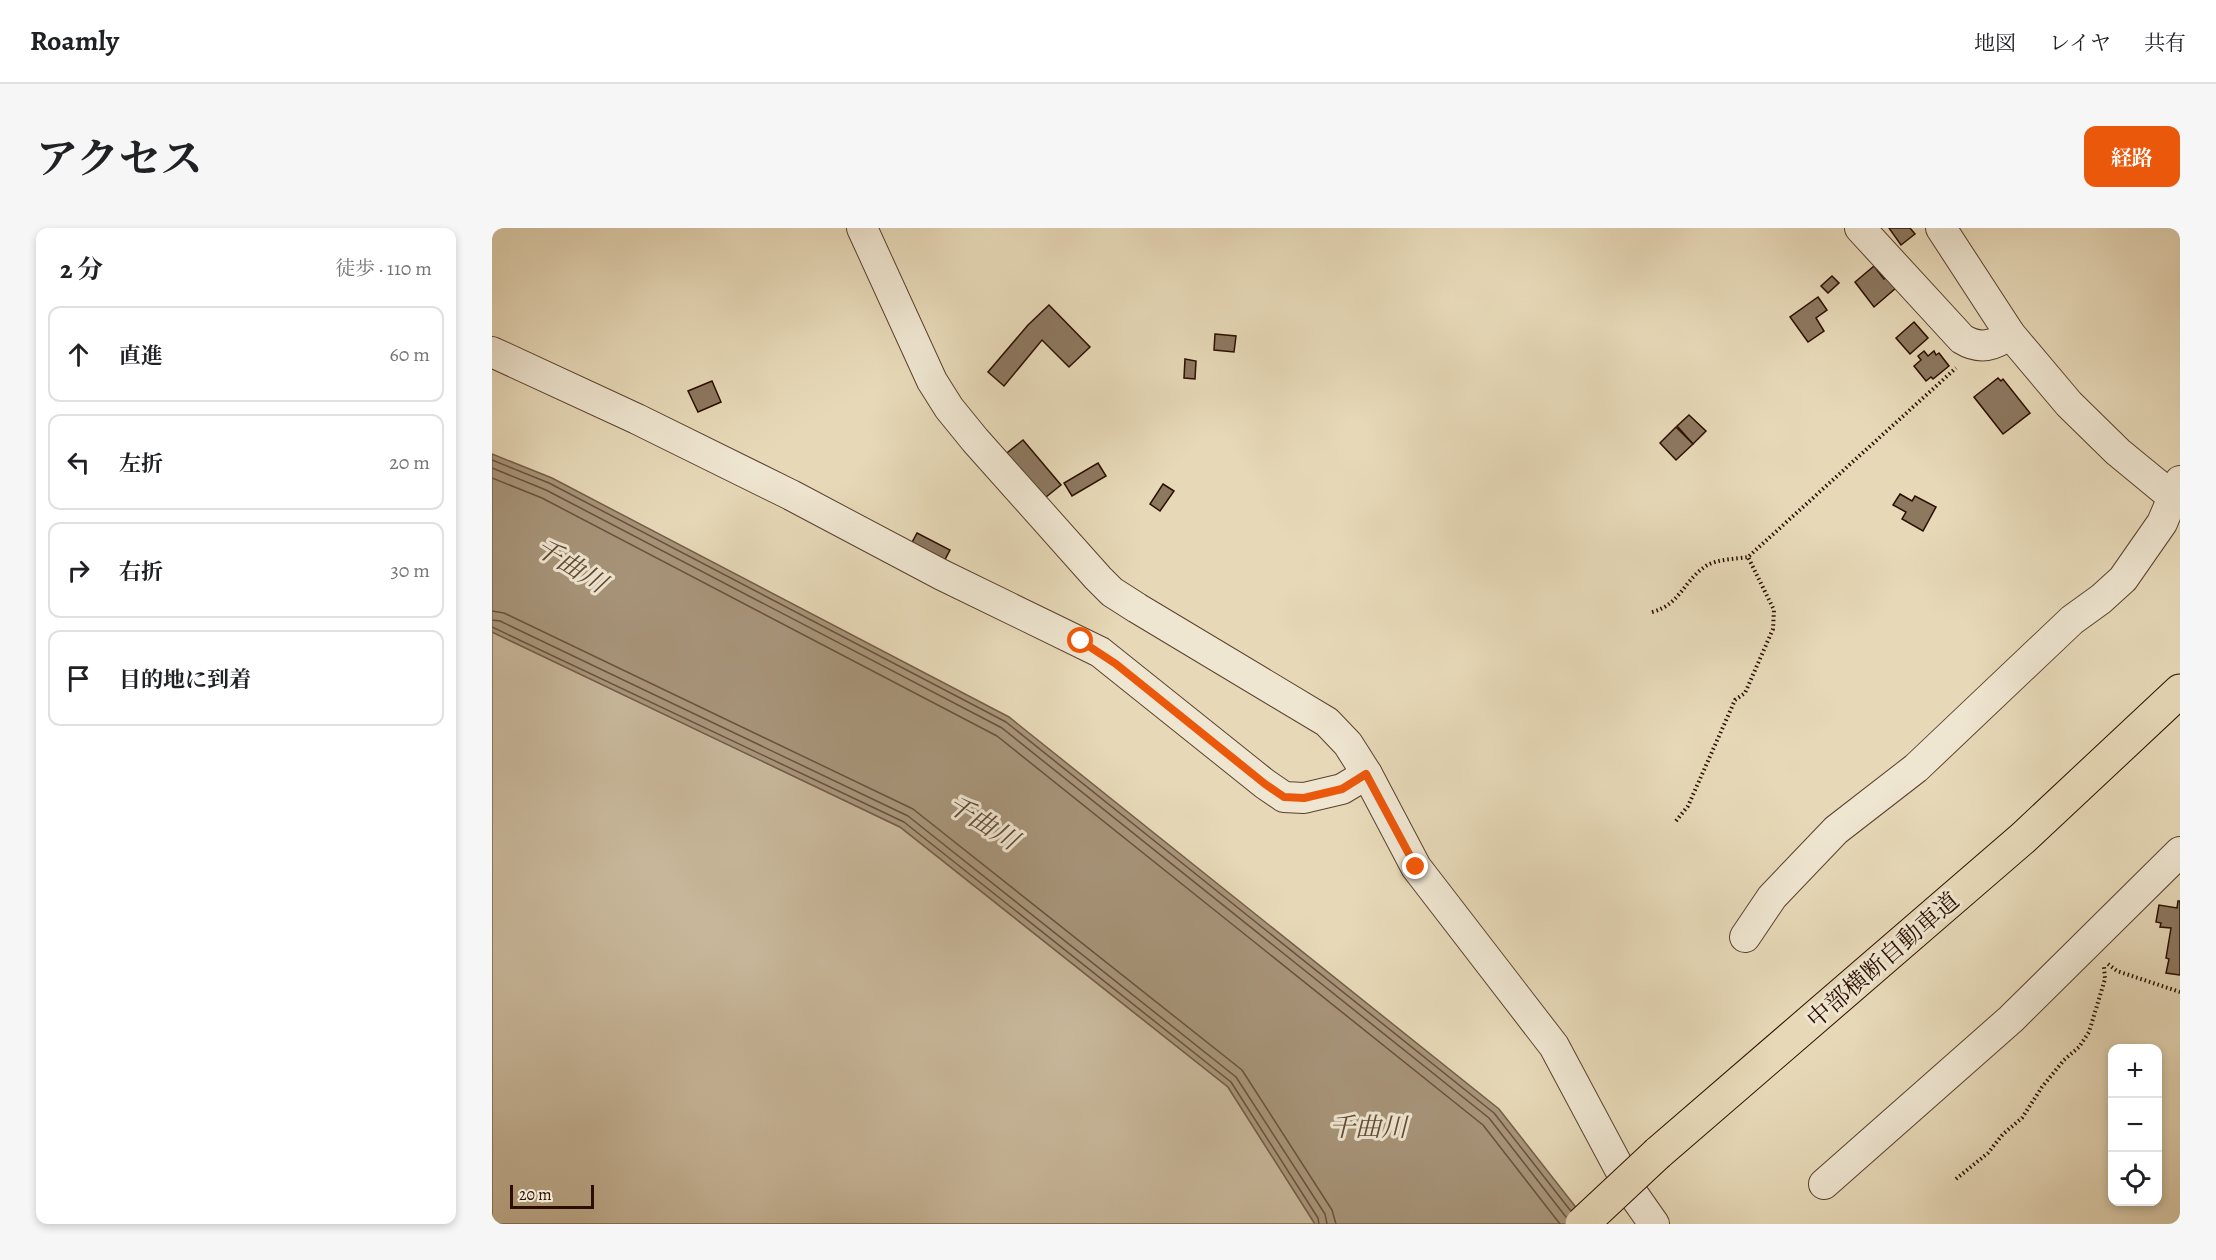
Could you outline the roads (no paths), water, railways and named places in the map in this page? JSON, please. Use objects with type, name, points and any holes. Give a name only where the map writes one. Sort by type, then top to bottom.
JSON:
[{"type":"highway","name":"中部横断自動車道","points":[[1582,1224],[1658,1153],[2023,838],[2180,691]]},
{"type":"street","points":[[862,228],[932,381],[949,408],[1098,578],[1112,592],[1137,608],[1327,722],[1348,744],[1416,867],[1554,1046],[1633,1194],[1654,1224]]},
{"type":"street","points":[[1860,228],[1962,339],[1973,346],[1986,346],[2010,334]]},
{"type":"street","points":[[1745,937],[1772,897],[1836,830],[1916,768],[2072,620],[2101,599],[2123,579],[2162,523],[2178,493],[2118,452],[2069,404],[2010,334],[1941,228]]},
{"type":"street","points":[[492,352],[781,489],[942,575],[1090,646],[1284,797],[1304,798],[1342,789],[1366,774]]},
{"type":"street","points":[[1824,1184],[2011,1019],[2180,852]]},
{"type":"water","name":"千曲川","points":[[492,454],[552,478],[1009,717],[1499,1109],[1589,1224],[1315,1224],[1228,1087],[900,827],[492,632]]}]
